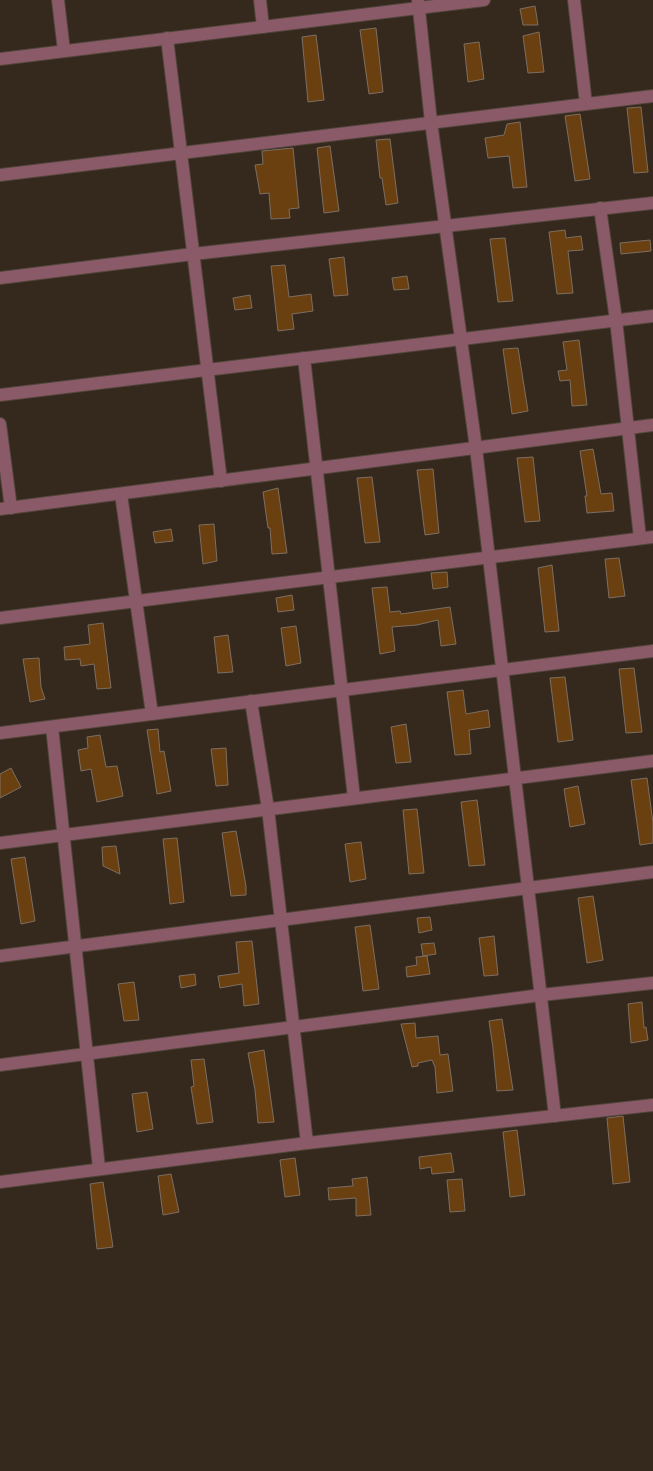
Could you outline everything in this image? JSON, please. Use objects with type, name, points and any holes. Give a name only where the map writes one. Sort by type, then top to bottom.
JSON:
[{"type":"street","points":[[58,0],[64,51]]},
{"type":"street","points":[[260,0],[263,27]]},
{"type":"street","points":[[0,59],[263,27],[418,4],[484,0]]},
{"type":"street","points":[[574,0],[586,104]]},
{"type":"street","points":[[418,4],[431,122],[476,448],[514,778],[530,887],[555,1116]]},
{"type":"street","points":[[167,38],[221,481]]},
{"type":"street","points":[[0,175],[653,96]]},
{"type":"street","points":[[0,278],[193,254],[653,202]]},
{"type":"street","points":[[0,618],[647,538],[628,428],[616,320],[600,208]]},
{"type":"street","points":[[0,395],[653,316]]},
{"type":"street","points":[[304,358],[354,798]]},
{"type":"street","points":[[0,424],[5,508],[653,425]]},
{"type":"street","points":[[121,494],[152,714]]},
{"type":"street","points":[[0,733],[502,668],[653,651]]},
{"type":"street","points":[[251,701],[268,809],[307,1143]]},
{"type":"street","points":[[52,727],[99,1168]]},
{"type":"street","points":[[0,843],[653,761]]},
{"type":"street","points":[[0,956],[653,872]]},
{"type":"street","points":[[0,1065],[542,995],[653,984]]},
{"type":"street","points":[[0,1182],[307,1143],[653,1105]]},
{"type":"building","points":[[535,6],[538,25],[523,25],[520,9]]},
{"type":"building","points":[[376,28],[383,92],[369,94],[360,30]]},
{"type":"building","points":[[539,32],[544,72],[528,73],[523,36]]},
{"type":"building","points":[[316,35],[324,100],[308,102],[302,37]]},
{"type":"building","points":[[479,42],[484,79],[468,82],[464,44]]},
{"type":"building","points":[[641,107],[648,172],[634,173],[627,108]]},
{"type":"building","points":[[580,114],[590,179],[575,181],[565,116]]},
{"type":"building","points":[[520,122],[527,187],[513,188],[509,156],[488,158],[485,138],[504,135],[507,124]]},
{"type":"building","points":[[390,139],[398,203],[386,205],[382,178],[380,178],[376,140]]},
{"type":"building","points":[[330,146],[339,211],[324,213],[317,148]]},
{"type":"building","points":[[293,148],[299,208],[289,209],[290,218],[271,219],[269,193],[260,194],[255,165],[263,164],[262,151]]},
{"type":"building","points":[[565,230],[566,238],[581,236],[583,250],[568,251],[573,293],[557,294],[549,232]]},
{"type":"building","points":[[505,238],[513,301],[498,302],[490,239]]},
{"type":"building","points":[[650,240],[651,251],[621,254],[620,243]]},
{"type":"building","points":[[344,257],[348,295],[334,296],[329,259]]},
{"type":"building","points":[[285,265],[289,297],[311,294],[313,311],[292,314],[294,329],[278,331],[271,266]]},
{"type":"building","points":[[407,276],[409,289],[394,290],[392,278]]},
{"type":"building","points":[[250,295],[252,308],[235,310],[233,298]]},
{"type":"building","points":[[579,340],[587,405],[572,406],[570,380],[560,381],[558,371],[567,370],[563,342]]},
{"type":"building","points":[[518,348],[528,411],[512,414],[503,349]]},
{"type":"building","points":[[593,449],[601,494],[612,493],[614,511],[587,513],[585,496],[587,496],[580,451]]},
{"type":"building","points":[[533,457],[540,521],[525,522],[517,458]]},
{"type":"building","points":[[433,469],[439,533],[425,535],[417,470]]},
{"type":"building","points":[[372,477],[380,542],[365,543],[357,478]]},
{"type":"building","points":[[278,488],[287,553],[272,554],[270,528],[268,528],[263,492]]},
{"type":"building","points":[[214,524],[217,561],[203,564],[199,525]]},
{"type":"building","points":[[171,529],[173,541],[155,543],[153,532]]},
{"type":"building","points":[[619,558],[625,596],[609,598],[605,559]]},
{"type":"building","points":[[552,565],[559,631],[545,632],[538,568]]},
{"type":"building","points":[[447,572],[448,587],[433,589],[431,573]]},
{"type":"building","points":[[387,587],[390,612],[400,611],[401,614],[450,607],[456,644],[441,646],[438,620],[417,625],[392,627],[395,651],[380,654],[372,588]]},
{"type":"building","points":[[292,595],[294,610],[278,612],[276,598]]},
{"type":"building","points":[[103,623],[111,688],[97,689],[94,664],[81,666],[80,659],[65,660],[64,647],[90,644],[88,625]]},
{"type":"building","points":[[296,626],[301,663],[286,666],[281,628]]},
{"type":"building","points":[[228,635],[233,672],[218,673],[214,637]]},
{"type":"building","points":[[39,658],[41,687],[45,699],[30,702],[23,659]]},
{"type":"building","points":[[634,668],[642,732],[626,733],[619,669]]},
{"type":"building","points":[[565,677],[573,740],[558,742],[550,678]]},
{"type":"building","points":[[463,690],[466,714],[488,710],[490,727],[469,730],[471,754],[455,755],[447,692]]},
{"type":"building","points":[[406,724],[411,762],[396,763],[391,727]]},
{"type":"building","points":[[158,729],[160,752],[164,751],[171,791],[157,794],[147,730]]},
{"type":"building","points":[[100,735],[106,767],[117,766],[123,796],[97,802],[91,769],[81,771],[78,750],[88,748],[87,737]]},
{"type":"building","points":[[226,748],[228,785],[216,786],[211,749]]},
{"type":"building","points":[[11,768],[21,787],[0,798],[0,774]]},
{"type":"building","points":[[647,778],[653,823],[653,843],[640,845],[631,780]]},
{"type":"building","points":[[578,786],[585,824],[570,827],[564,789]]},
{"type":"building","points":[[477,800],[485,865],[469,866],[461,802]]},
{"type":"building","points":[[417,809],[424,873],[409,874],[403,810]]},
{"type":"building","points":[[236,831],[246,895],[231,896],[222,833]]},
{"type":"building","points":[[177,838],[184,902],[170,904],[163,839]]},
{"type":"building","points":[[361,842],[366,879],[350,882],[345,844]]},
{"type":"building","points":[[116,846],[120,874],[103,866],[102,847]]},
{"type":"building","points":[[25,857],[35,921],[21,924],[11,859]]},
{"type":"building","points":[[593,896],[603,960],[587,963],[578,898]]},
{"type":"building","points":[[430,917],[432,930],[419,933],[417,918]]},
{"type":"building","points":[[370,925],[379,989],[363,991],[355,927]]},
{"type":"building","points":[[494,936],[498,975],[484,976],[479,938]]},
{"type":"building","points":[[252,941],[259,1004],[244,1006],[242,984],[220,988],[218,976],[239,973],[236,942]]},
{"type":"building","points":[[434,943],[436,954],[423,956],[421,944]]},
{"type":"building","points":[[427,956],[430,974],[407,977],[406,967],[417,965],[416,957]]},
{"type":"building","points":[[195,974],[196,985],[181,988],[179,976]]},
{"type":"building","points":[[134,982],[139,1020],[124,1021],[118,984]]},
{"type":"building","points":[[642,1002],[644,1028],[646,1027],[648,1040],[631,1043],[628,1004]]},
{"type":"building","points":[[502,1019],[513,1090],[497,1091],[489,1021]]},
{"type":"building","points":[[415,1023],[416,1038],[438,1036],[440,1055],[448,1054],[453,1091],[437,1093],[435,1067],[432,1060],[418,1063],[418,1066],[412,1067],[401,1024]]},
{"type":"building","points":[[264,1050],[274,1122],[258,1123],[255,1090],[248,1053]]},
{"type":"building","points":[[204,1059],[213,1122],[197,1124],[191,1087],[194,1086],[191,1060]]},
{"type":"building","points":[[147,1092],[153,1129],[137,1132],[132,1094]]},
{"type":"building","points":[[623,1116],[630,1182],[613,1184],[607,1118]]},
{"type":"building","points":[[517,1130],[525,1195],[510,1197],[503,1132]]},
{"type":"building","points":[[451,1153],[454,1172],[432,1174],[431,1167],[420,1169],[419,1157]]},
{"type":"building","points":[[295,1158],[300,1195],[285,1197],[280,1160]]},
{"type":"building","points":[[171,1174],[179,1212],[163,1215],[158,1176]]},
{"type":"building","points":[[367,1177],[371,1215],[356,1216],[356,1198],[329,1200],[328,1188],[353,1186],[352,1179]]},
{"type":"building","points":[[462,1179],[465,1211],[450,1212],[447,1180]]},
{"type":"building","points":[[103,1182],[113,1247],[97,1249],[90,1184]]}]
